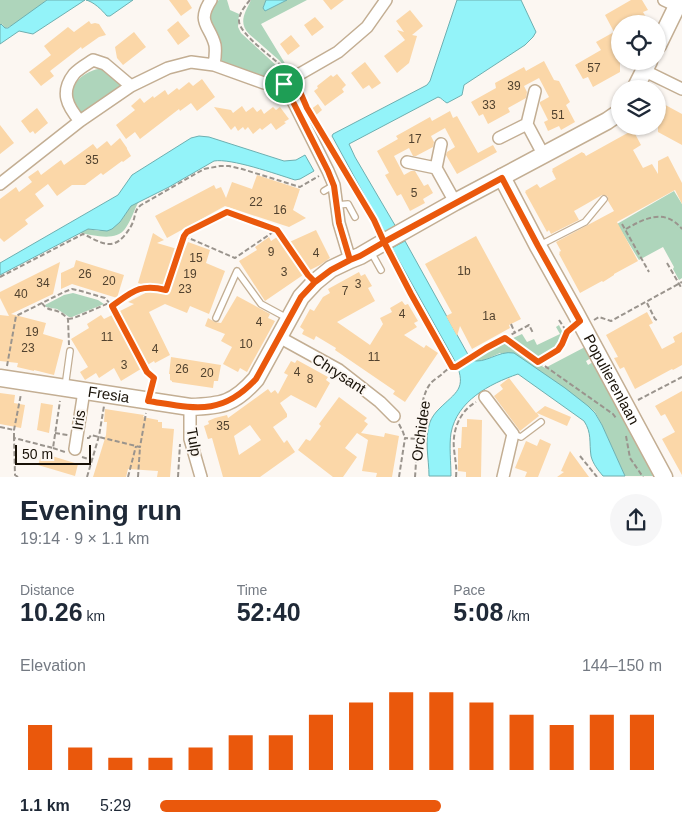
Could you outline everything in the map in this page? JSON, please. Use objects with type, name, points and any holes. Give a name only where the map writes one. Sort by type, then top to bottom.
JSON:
[{"type":"street","points":[[211,0],[208,4],[204,21],[215,46],[214,65]]},
{"type":"street","points":[[0,184],[80,121],[131,86],[168,68],[191,62],[214,65],[264,83],[289,81],[338,52],[367,27],[386,0]]},
{"type":"street","points":[[666,24],[674,2]]},
{"type":"street","points":[[80,121],[70,110],[66,97],[68,83],[74,73],[93,60],[105,64],[131,86]]},
{"type":"street","points":[[653,70],[682,89]]},
{"type":"street","points":[[289,81],[328,171],[329,188],[337,205],[339,223],[350,260]]},
{"type":"street","points":[[535,91],[527,124],[543,154]]},
{"type":"street","points":[[442,144],[436,168],[455,202],[611,118]]},
{"type":"street","points":[[499,138],[527,124]]},
{"type":"street","points":[[407,162],[436,168]]},
{"type":"street","name":"Populierenlaan","points":[[502,178],[580,321],[618,408],[664,476]]},
{"type":"street","name":"Fresia","points":[[2,378],[190,407],[213,407],[230,401],[246,391],[256,379],[301,297],[315,282],[331,270],[360,256],[455,202]]},
{"type":"street","name":"Chrysant","points":[[279,337],[339,370],[380,402],[394,416]]},
{"type":"street","name":"Iris","points":[[75,449],[84,391]]},
{"type":"street","points":[[485,397],[513,434],[502,476]]},
{"type":"street","name":"Tulp","points":[[190,407],[190,439],[201,476]]},
{"type":"lane","points":[[538,246],[585,222],[604,199]]},
{"type":"lane","points":[[337,205],[348,204],[355,217]]},
{"type":"lane","points":[[370,250],[381,270]]},
{"type":"lane","points":[[216,318],[237,271],[261,304],[289,319]]},
{"type":"lane","points":[[63,388],[70,351]]},
{"type":"lane","points":[[513,434],[521,437],[541,422]]},
{"type":"path","points":[[250,0],[239,17],[240,27],[246,35],[272,57],[289,81]]},
{"type":"path","points":[[322,133],[374,220],[411,294],[454,367]]},
{"type":"path","points":[[0,277],[83,234],[109,245],[115,244],[128,231],[134,220],[137,208],[204,169],[220,166],[236,168],[300,187],[328,171]]},
{"type":"path","points":[[42,303],[45,308],[62,314],[68,319],[110,305],[133,291],[143,288],[151,287],[166,290],[187,232],[227,212],[277,230],[308,275],[315,282]]},
{"type":"path","points":[[626,229],[649,217],[659,216],[667,218],[682,229]]},
{"type":"path","points":[[622,224],[649,272]]},
{"type":"path","points":[[184,236],[234,258],[277,230]]},
{"type":"path","points":[[667,263],[682,289]]},
{"type":"path","points":[[599,317],[611,321],[682,282]]},
{"type":"path","points":[[2,378],[16,316],[72,289],[105,298],[147,372],[154,378],[140,447],[138,476]]},
{"type":"path","points":[[647,302],[658,321]]},
{"type":"path","points":[[68,319],[70,351]]},
{"type":"path","points":[[559,320],[567,332]]},
{"type":"path","points":[[538,362],[558,350],[567,332],[580,321]]},
{"type":"path","points":[[511,324],[516,333],[529,325],[533,333]]},
{"type":"path","name":"Orchidee","points":[[415,476],[422,402],[430,384],[446,370],[516,333]]},
{"type":"path","points":[[505,338],[538,362],[618,408]]},
{"type":"path","points":[[618,408],[629,400],[634,401],[645,397],[682,377]]},
{"type":"path","points":[[18,476],[15,475],[14,430],[23,381]]},
{"type":"path","points":[[14,438],[53,448],[63,388]]},
{"type":"path","points":[[87,476],[99,436],[106,394]]},
{"type":"path","points":[[456,476],[455,431],[460,416],[468,406],[485,397]]},
{"type":"path","points":[[618,408],[620,423]]},
{"type":"path","points":[[394,416],[405,438],[400,476]]},
{"type":"path","points":[[0,427],[14,430]]},
{"type":"path","points":[[55,433],[89,438],[91,435],[99,436],[140,447]]},
{"type":"path","points":[[625,433],[630,458],[643,476]]},
{"type":"path","points":[[405,438],[418,439]]},
{"type":"path","points":[[128,476],[136,446]]},
{"type":"path","points":[[580,456],[597,476]]},
{"type":"green space","points":[[0,0],[47,0],[21,20],[5,28],[2,24],[0,25]]},
{"type":"green space","points":[[219,0],[227,0],[230,10],[239,14],[238,27],[241,33],[278,67],[283,79],[274,84],[222,64],[208,17],[212,4]]},
{"type":"green space","points":[[251,0],[266,0],[263,8],[265,11],[287,0],[307,0],[261,24],[292,75],[280,61],[246,30],[243,21]]},
{"type":"green space","points":[[98,69],[103,69],[123,86],[78,117],[72,101],[75,83],[83,76]]},
{"type":"green space","points":[[674,191],[682,204],[682,278],[679,280],[663,247],[639,260],[617,224]]},
{"type":"green space","points":[[139,201],[127,226],[121,233],[104,237],[80,233],[88,229],[99,231],[120,222],[131,206]]},
{"type":"green space","points":[[73,293],[98,300],[104,304],[72,317],[45,305],[64,295]]},
{"type":"green space","points":[[559,325],[563,333],[558,347],[537,358],[511,339],[522,334],[527,342],[534,339],[537,345],[560,334],[556,327]]},
{"type":"green space","points":[[506,343],[545,368],[585,347],[591,358],[586,361],[588,365],[593,362],[656,476],[625,476],[602,425],[595,412],[588,406],[500,353],[480,362],[471,360]]},
{"type":"water","points":[[47,0],[85,0],[33,34],[19,31],[0,44],[1,24],[8,28]]},
{"type":"water","points":[[86,0],[133,0],[110,16],[107,16],[95,4]]},
{"type":"water","points":[[266,0],[287,0],[265,11],[263,8]]},
{"type":"water","points":[[457,0],[521,0],[536,32],[525,45],[464,85],[462,95],[447,103],[438,97],[349,144],[396,227],[385,233],[332,136],[427,85]]},
{"type":"water","points":[[199,136],[209,137],[284,161],[296,160],[305,155],[314,171],[295,180],[242,164],[214,161],[131,206],[120,222],[112,229],[107,231],[88,229],[0,275],[0,263],[118,195],[132,175],[191,138]]},
{"type":"water","points":[[405,241],[471,360],[481,361],[502,354],[514,353],[565,388],[595,413],[625,476],[603,476],[592,459],[589,434],[584,421],[518,374],[496,383],[467,403],[454,422],[451,433],[451,476],[429,476],[427,442],[430,422],[436,412],[455,394],[460,384],[460,379],[456,363],[392,248]]},
{"type":"building","points":[[169,0],[187,0],[192,8],[181,16]]},
{"type":"building","points":[[323,0],[344,0],[331,10]]},
{"type":"building","points":[[631,0],[642,0],[648,10],[643,12],[645,15],[611,15],[611,26],[605,15]]},
{"type":"building","points":[[410,10],[423,26],[412,35],[417,36],[409,63],[397,73],[384,56],[405,40],[397,30],[404,32],[396,21]]},
{"type":"building","points":[[315,17],[324,27],[312,36],[304,25]]},
{"type":"building","points":[[89,21],[91,24],[99,24],[106,35],[99,37],[82,49],[81,47],[50,71],[54,76],[41,86],[29,72],[51,55],[44,46],[68,27],[74,32]]},
{"type":"building","points":[[178,21],[190,36],[178,45],[167,30]]},
{"type":"building","points":[[134,32],[146,47],[123,65],[117,58],[115,47]]},
{"type":"building","points":[[611,34],[611,70],[620,70],[620,72],[593,87],[588,77],[583,79],[575,65],[601,50],[596,42]]},
{"type":"building","points":[[291,35],[300,46],[288,55],[280,44]]},
{"type":"building","points":[[544,61],[554,80],[559,81],[570,102],[566,105],[575,122],[561,130],[559,126],[548,131],[544,122],[548,120],[540,102],[549,97],[539,78],[524,86],[527,92],[526,98],[508,108],[510,112],[488,124],[483,114],[479,116],[471,102],[496,88],[495,83],[524,67],[526,71]]},
{"type":"building","points":[[365,62],[381,83],[372,89],[369,85],[363,89],[351,73]]},
{"type":"building","points":[[337,74],[346,85],[342,89],[344,92],[325,106],[314,91],[318,88],[317,86],[331,75],[333,77]]},
{"type":"building","points":[[202,79],[215,97],[197,111],[191,103],[180,111],[179,109],[140,139],[135,132],[126,139],[116,125],[135,110],[131,106],[140,98],[144,103],[165,90],[168,95],[177,88],[179,90],[189,82],[193,86]]},
{"type":"building","points":[[318,104],[322,110],[315,116],[310,110]]},
{"type":"building","points":[[666,105],[682,114],[682,145],[664,135],[666,135]]},
{"type":"building","points":[[242,106],[246,112],[253,107],[257,112],[261,109],[264,114],[273,107],[276,110],[280,107],[289,119],[276,130],[271,123],[253,134],[248,127],[245,130],[243,127],[238,131],[235,126],[231,130],[214,107],[231,110],[233,113]]},
{"type":"building","points":[[37,108],[48,123],[35,134],[33,131],[30,133],[21,121]]},
{"type":"building","points":[[450,111],[453,118],[457,116],[478,153],[493,145],[497,152],[457,174],[446,155],[447,152],[455,147],[445,128],[431,136],[434,142],[433,147],[416,156],[413,156],[409,148],[394,156],[404,175],[415,171],[424,186],[428,184],[433,193],[423,199],[425,203],[410,211],[401,194],[397,196],[385,175],[389,173],[377,151],[398,139],[396,136],[430,117],[432,121]]},
{"type":"building","points":[[0,125],[14,143],[0,154]]},
{"type":"building","points":[[624,135],[636,135],[641,145],[633,150],[643,168],[652,164],[658,174],[658,161],[668,156],[682,183],[682,204],[675,190],[617,222],[638,261],[580,293],[559,254],[561,251],[556,242],[614,211],[608,201],[608,197],[602,195],[574,211],[579,220],[551,234],[549,230],[547,232],[525,191],[537,184],[540,188],[556,179],[552,169],[582,152],[586,156]]},
{"type":"building","points":[[120,138],[131,156],[103,175],[101,173],[85,185],[72,185],[57,196],[48,184],[35,194],[44,206],[25,220],[28,224],[4,242],[0,238],[0,199],[16,187],[19,192],[32,182],[28,177],[38,170],[41,175],[61,160],[64,165],[93,144],[97,149],[107,141],[111,146]]},
{"type":"building","points":[[257,175],[300,189],[293,210],[306,218],[289,227],[225,206],[167,238],[155,216],[214,185],[216,189],[221,187],[226,198],[232,182],[252,189]]},
{"type":"building","points":[[316,230],[330,258],[302,274],[265,301],[239,261],[257,250],[255,247],[269,237],[271,241],[280,235],[285,244]]},
{"type":"building","points":[[153,233],[164,240],[157,243],[184,251],[188,242],[210,250],[206,263],[225,271],[209,314],[190,306],[187,313],[165,304],[149,312],[170,355],[155,363],[154,361],[121,381],[114,368],[99,378],[96,373],[85,380],[80,372],[88,367],[71,339],[89,328],[87,324],[101,315],[104,319],[134,304],[128,302],[155,288],[138,283]]},
{"type":"building","points":[[476,236],[521,319],[509,325],[510,328],[472,349],[460,326],[457,336],[446,316],[452,313],[425,264]]},
{"type":"building","points":[[76,260],[124,275],[117,298],[72,284],[61,289],[61,273],[74,267]]},
{"type":"building","points":[[60,262],[53,294],[11,314],[46,323],[43,334],[63,340],[54,375],[17,367],[18,363],[0,361],[0,315],[9,316],[0,298],[0,292]]},
{"type":"building","points":[[359,272],[361,276],[365,274],[372,286],[368,288],[375,301],[337,322],[370,345],[383,324],[380,318],[392,312],[390,308],[402,301],[405,305],[408,304],[418,321],[414,323],[417,327],[404,335],[424,348],[426,345],[438,353],[405,402],[393,394],[395,391],[335,350],[336,348],[316,336],[314,340],[302,334],[304,330],[300,327],[310,309],[314,311],[323,297],[330,293],[328,289]]},
{"type":"building","points":[[237,296],[270,314],[268,318],[275,321],[247,372],[240,368],[238,372],[223,364],[232,347],[221,341],[225,334],[205,326],[208,318],[221,323]]},
{"type":"building","points":[[647,312],[653,323],[649,325],[662,349],[675,342],[673,337],[682,332],[682,365],[635,389],[624,367],[620,369],[614,358],[618,357],[606,335]]},
{"type":"building","points":[[171,357],[221,365],[218,381],[214,381],[213,388],[172,382],[169,374]]},
{"type":"building","points":[[297,360],[328,377],[326,380],[330,383],[316,408],[291,395],[280,403],[287,417],[273,427],[284,443],[287,440],[295,452],[260,477],[223,477],[212,438],[208,439],[204,426],[209,424],[208,421],[215,418],[227,415],[228,418],[268,389],[271,393],[275,390],[278,394],[288,375],[284,373],[291,361],[295,363]],"holes":[[[250,425],[261,440],[239,455],[234,436]]]},
{"type":"building","points":[[509,378],[536,413],[545,406],[571,417],[567,426],[537,413],[539,416],[520,431],[494,396],[503,389],[500,385]]},
{"type":"building","points":[[682,391],[682,475],[662,439],[675,432],[665,414],[661,416],[655,406]]},
{"type":"building","points":[[0,393],[15,395],[14,403],[25,405],[21,428],[0,424]]},
{"type":"building","points":[[339,397],[367,418],[364,421],[368,424],[361,433],[384,437],[385,433],[399,436],[392,477],[376,477],[377,473],[362,471],[368,440],[357,433],[345,448],[357,457],[343,477],[333,477],[298,450],[306,439],[310,441],[321,426],[319,424]]},
{"type":"building","points":[[41,403],[53,405],[49,433],[37,430]]},
{"type":"building","points":[[105,409],[144,415],[143,417],[162,422],[162,428],[174,429],[170,477],[157,477],[158,471],[128,469],[126,477],[93,477],[106,435]]},
{"type":"building","points":[[467,419],[482,420],[481,477],[466,477],[466,472],[458,471],[458,448],[461,448],[462,427],[467,427]]},
{"type":"building","points":[[540,439],[551,444],[538,477],[525,477],[527,472],[515,468],[526,441],[537,446]]},
{"type":"building","points":[[570,451],[589,477],[557,477],[564,472],[561,471]]},
{"type":"building","points":[[42,453],[78,464],[75,476],[38,465]]},
{"type":"route","points":[[284,84],[294,78],[312,118],[374,220],[384,242],[502,178],[580,321],[567,332],[558,350],[538,362],[505,338],[456,367],[452,367],[384,242],[360,256],[331,270],[315,282],[301,297],[256,379],[246,391],[230,401],[213,407],[190,407],[148,401],[154,378],[147,372],[112,306],[133,291],[143,288],[151,287],[166,290],[187,232],[227,212],[277,230],[308,275],[315,282],[331,270],[350,260],[339,223],[334,186],[284,84]]}]
